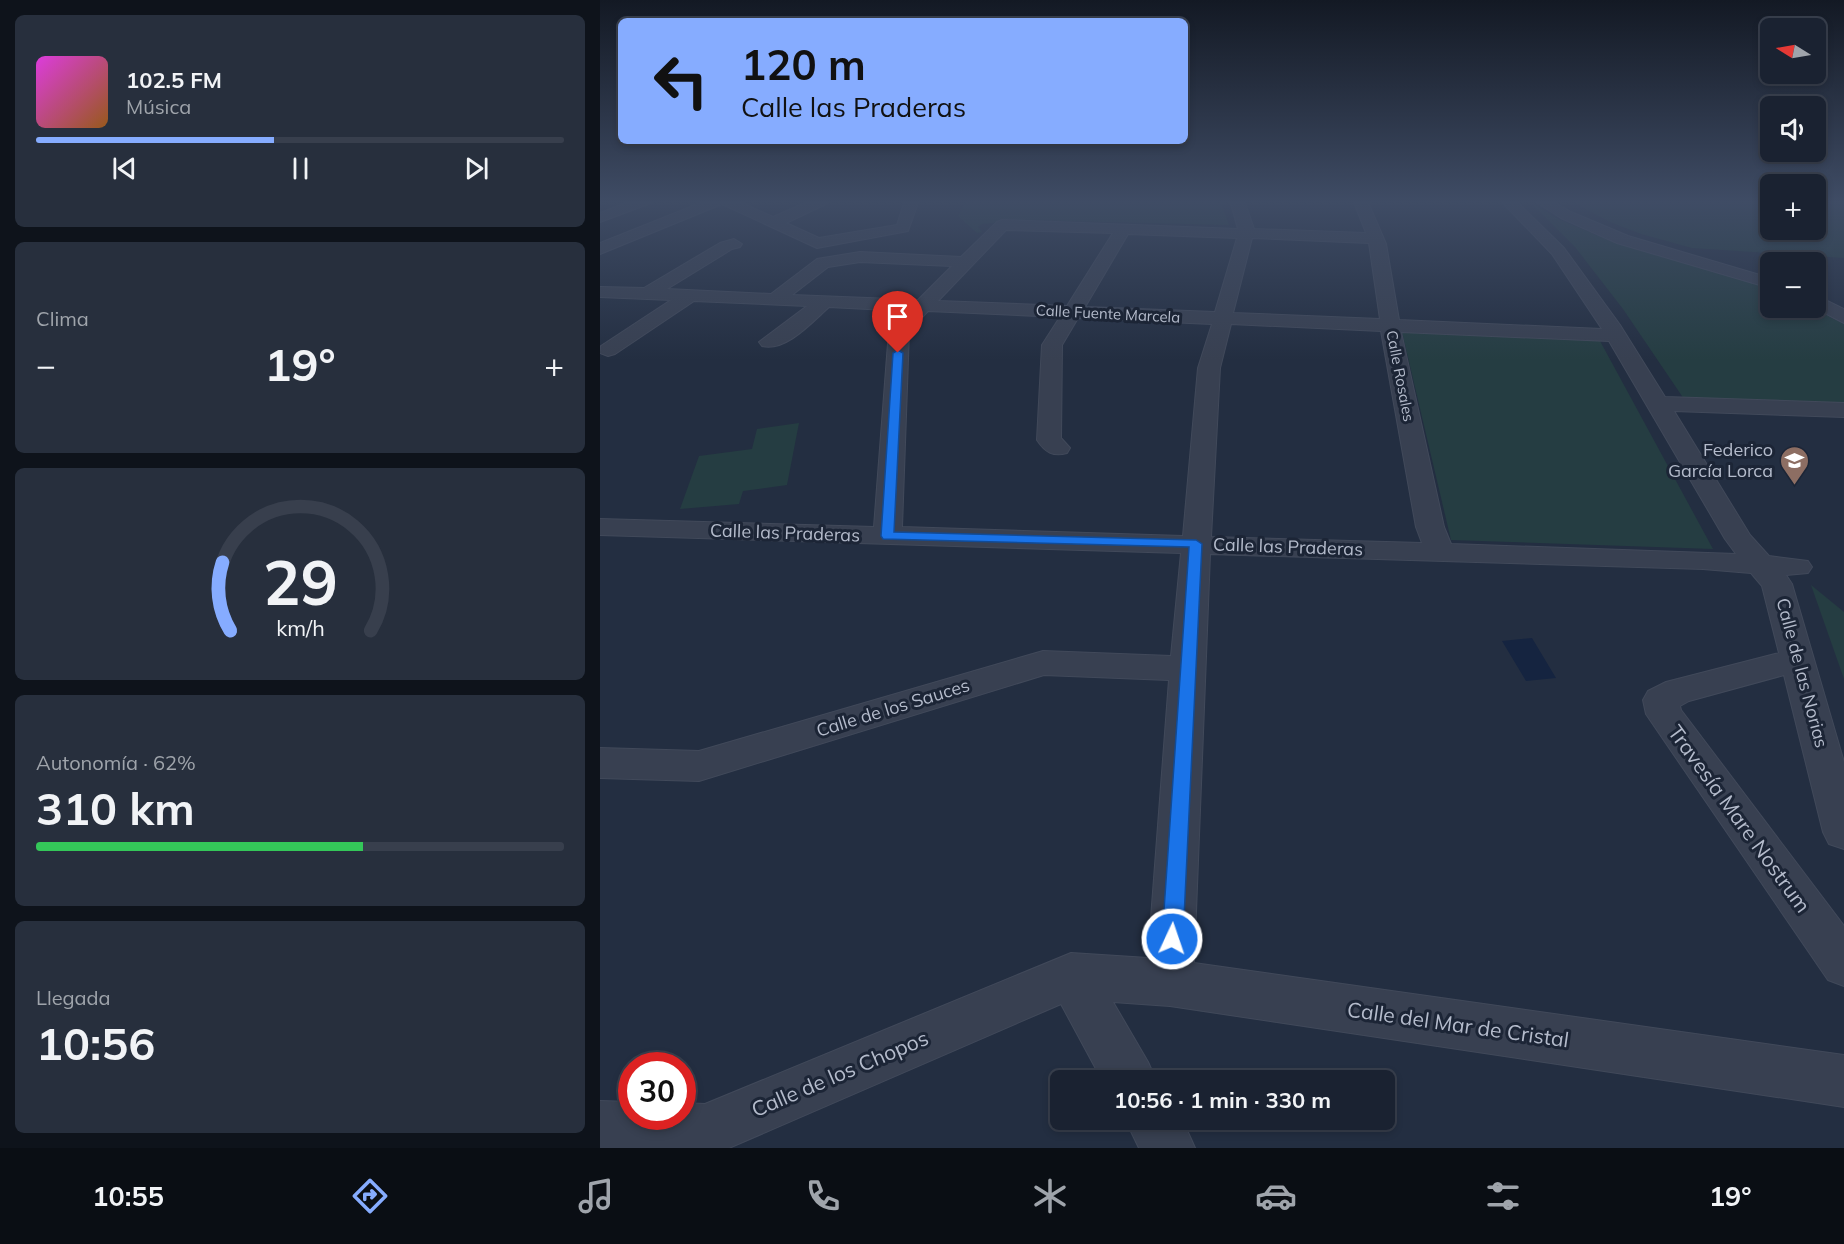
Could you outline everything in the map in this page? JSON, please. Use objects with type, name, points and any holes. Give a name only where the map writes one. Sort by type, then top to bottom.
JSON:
[{"type":"street","points":[[647,294],[714,254]]},
{"type":"street","points":[[887,536],[899,330],[973,254]]},
{"type":"street","points":[[1058,448],[1049,440],[1052,345],[1108,254]]},
{"type":"street","points":[[1170,983],[1187,669],[1209,368],[1240,254]]},
{"type":"street","name":"Calle Rosales","points":[[1379,254],[1390,327],[1430,527],[1441,553]]},
{"type":"street","name":"Calle de las Norias","points":[[1560,254],[1615,335],[1739,539],[1777,584],[1817,724],[1844,832]]},
{"type":"street","points":[[1671,254],[1760,280]]},
{"type":"street","points":[[1692,254],[1760,273]]},
{"type":"street","points":[[774,300],[823,263],[860,257],[964,262]]},
{"type":"street","name":"Calle Fuente Marcela","points":[[600,292],[1615,335]]},
{"type":"street","points":[[1826,298],[1839,294]]},
{"type":"street","points":[[608,350],[690,296]]},
{"type":"street","points":[[769,342],[781,337],[823,303]]},
{"type":"street","points":[[1826,304],[1844,317]]},
{"type":"street","points":[[1657,404],[1844,410]]},
{"type":"street","name":"Calle las Praderas","points":[[600,527],[1691,560],[1797,567]]},
{"type":"street","name":"Travesía Mare Nostrum","points":[[1798,660],[1677,690],[1661,700],[1664,714],[1844,964]]},
{"type":"street","name":"Calle de los Sauces","points":[[600,763],[699,766],[1043,663],[1187,669]]},
{"type":"street","points":[[1071,976],[1124,1070]]},
{"type":"street","name":"Calle del Mar de Cristal","points":[[1071,976],[1170,983],[1844,1081]]},
{"type":"street","name":"Calle de los Chopos","points":[[600,1128],[705,1131],[1071,976]]},
{"type":"street","points":[[1158,1130],[1168,1148]]},
{"type":"green space","points":[[1580,254],[1651,254],[1760,285],[1760,318],[1826,318],[1826,315],[1844,324],[1844,406],[1686,402],[1623,309]]},
{"type":"green space","points":[[1826,254],[1844,254],[1844,258],[1826,257]]},
{"type":"green space","points":[[1402,332],[1600,341],[1713,549],[1451,540]]},
{"type":"green space","points":[[799,423],[787,485],[743,491],[739,504],[680,509],[699,456],[752,449],[757,429]]},
{"type":"green space","points":[[1811,585],[1844,612],[1844,679]]},
{"type":"water","points":[[1532,638],[1556,678],[1526,681],[1502,641]]},
{"type":"place","name":"Federico García Lorca","points":[[1794,486]]},
{"type":"route","points":[[898,353],[887,536],[1196,544],[1172,939]]}]
